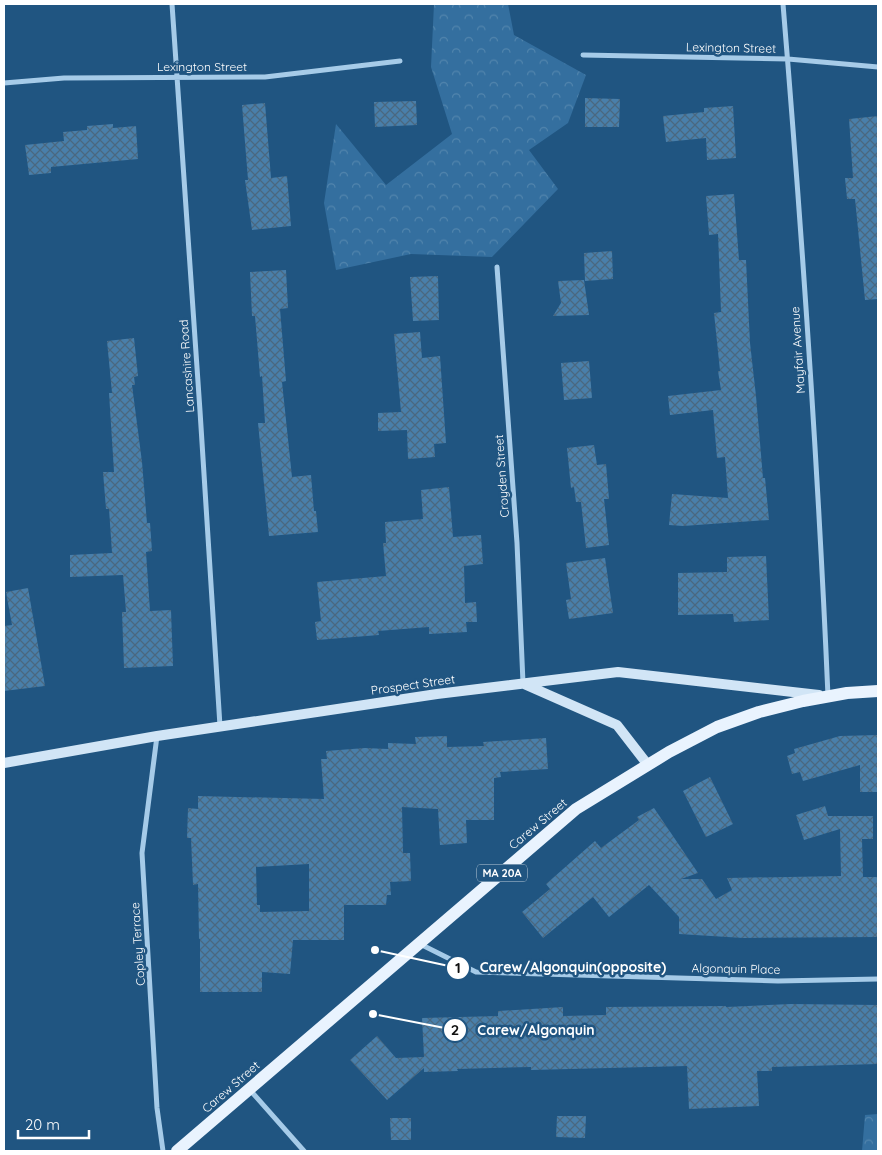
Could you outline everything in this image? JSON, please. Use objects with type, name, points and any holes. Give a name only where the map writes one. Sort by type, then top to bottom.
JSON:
[{"type":"main road","name":"Prospect Street","points":[[4,763],[220,726],[437,694],[618,672],[828,696]]},
{"type":"main road","points":[[523,684],[617,725],[648,765]]},
{"type":"main road","name":"Carew Street","points":[[178,1151],[576,809],[669,752],[717,727],[760,712],[828,696],[878,691]]},
{"type":"street","name":"Lancashire Road","points":[[172,4],[220,726]]},
{"type":"street","name":"Mayfair Avenue","points":[[783,4],[796,166],[822,555],[828,696]]},
{"type":"street","name":"Lexington Street","points":[[583,55],[788,59],[878,67]]},
{"type":"street","name":"Lexington Street","points":[[4,83],[64,78],[264,77],[400,61]]},
{"type":"street","name":"Croyden Street","points":[[497,267],[517,543],[523,684]]},
{"type":"street","name":"Copley Terrace","points":[[157,736],[142,853],[157,1108],[163,1151]]},
{"type":"street","name":"Algonquin Place","points":[[420,943],[476,972],[778,981],[878,979]]},
{"type":"street","points":[[249,1090],[304,1151]]},
{"type":"green space","points":[[434,4],[508,4],[514,35],[586,75],[568,123],[529,150],[558,189],[492,257],[411,254],[336,270],[324,203],[336,124],[386,185],[452,134],[431,67]]},
{"type":"green space","points":[[878,1114],[878,1151],[862,1151],[865,1115]]},
{"type":"building","points":[[585,98],[620,99],[619,127],[585,127]]},
{"type":"building","points":[[416,101],[417,125],[375,127],[374,102]]},
{"type":"building","points":[[265,103],[271,178],[287,176],[291,226],[252,230],[245,180],[248,180],[242,105]]},
{"type":"building","points":[[733,106],[736,158],[707,160],[706,138],[666,142],[663,116],[704,112],[704,108]]},
{"type":"building","points":[[878,116],[878,299],[865,300],[855,199],[847,199],[845,178],[853,178],[849,119]]},
{"type":"building","points":[[113,124],[113,128],[136,126],[138,159],[51,167],[51,173],[29,175],[25,145],[64,141],[63,132],[87,130],[87,126]]},
{"type":"building","points":[[734,194],[739,260],[746,260],[750,343],[769,520],[683,526],[669,525],[672,494],[728,498],[725,457],[717,458],[713,410],[670,415],[668,396],[721,390],[714,313],[721,312],[718,234],[709,235],[706,196]]},
{"type":"building","points":[[612,251],[613,279],[585,281],[584,253]]},
{"type":"building","points":[[286,270],[288,308],[280,309],[286,381],[282,382],[292,477],[311,475],[318,532],[269,536],[258,423],[265,423],[262,376],[260,377],[255,316],[252,316],[250,272]]},
{"type":"building","points":[[438,276],[439,320],[413,321],[410,277]]},
{"type":"building","points":[[584,280],[589,315],[553,316],[561,303],[558,281]]},
{"type":"building","points":[[420,332],[422,358],[440,356],[446,443],[434,444],[435,457],[408,459],[407,430],[378,431],[378,413],[401,412],[394,334]]},
{"type":"building","points":[[134,338],[138,376],[134,377],[135,385],[132,385],[142,462],[147,523],[150,523],[152,551],[146,552],[150,611],[171,610],[173,666],[124,668],[122,612],[126,612],[123,575],[70,577],[70,555],[112,553],[109,509],[106,509],[103,472],[114,472],[109,393],[112,393],[107,341]]},
{"type":"building","points":[[589,361],[592,398],[564,400],[561,363]]},
{"type":"building","points":[[594,445],[597,465],[606,464],[609,499],[604,499],[609,545],[586,548],[581,502],[576,502],[574,487],[571,488],[567,448]]},
{"type":"building","points":[[449,487],[453,537],[481,535],[483,564],[464,566],[465,603],[476,602],[477,622],[466,622],[467,632],[429,634],[429,627],[378,631],[379,635],[317,640],[315,622],[321,621],[317,582],[386,576],[383,543],[386,543],[385,522],[423,519],[421,490]]},
{"type":"building","points":[[766,556],[769,620],[734,622],[733,614],[678,615],[678,573],[727,572],[727,557]]},
{"type":"building","points":[[605,558],[613,613],[569,619],[566,600],[571,599],[566,563]]},
{"type":"building","points":[[28,588],[45,686],[4,691],[4,626],[12,625],[6,592]]},
{"type":"building","points":[[878,735],[878,792],[860,792],[860,765],[803,781],[800,772],[792,774],[787,756],[795,753],[794,749],[840,736]]},
{"type":"building","points":[[447,736],[447,747],[484,746],[483,742],[546,738],[548,769],[500,772],[501,777],[494,778],[494,820],[466,820],[467,843],[440,845],[438,809],[402,807],[403,853],[410,853],[411,881],[390,882],[391,895],[387,895],[386,905],[344,905],[344,940],[293,940],[290,974],[262,972],[262,992],[200,992],[198,884],[193,885],[191,838],[187,838],[188,808],[198,809],[198,796],[324,799],[321,759],[327,759],[326,751],[365,748],[388,749],[388,743],[416,744],[415,737]],"holes":[[[309,864],[309,911],[260,912],[260,905],[257,905],[256,867]]]},
{"type":"building","points":[[710,777],[733,824],[706,837],[683,791]]},
{"type":"building","points":[[825,806],[828,816],[873,816],[873,839],[862,839],[863,877],[878,877],[878,937],[743,938],[679,934],[679,917],[649,885],[609,917],[593,897],[543,938],[522,912],[550,889],[546,884],[595,841],[601,848],[639,820],[637,817],[654,808],[698,873],[681,879],[702,879],[716,899],[732,890],[727,878],[841,876],[840,829],[804,840],[796,815]]},
{"type":"building","points":[[791,1004],[878,1005],[878,1064],[772,1067],[772,1071],[757,1071],[759,1106],[689,1109],[687,1066],[531,1070],[531,1067],[424,1072],[424,1068],[387,1100],[350,1060],[377,1036],[396,1058],[424,1057],[422,1018],[498,1016],[498,1011],[563,1007],[563,1016],[606,1015],[606,1007],[726,1007]]},
{"type":"building","points":[[557,1116],[586,1116],[585,1138],[556,1137]]},
{"type":"building","points":[[390,1118],[411,1118],[411,1140],[391,1140]]},
{"type":"place","name":"Carew/Algonquin(opposite)","points":[[375,950]]},
{"type":"place","name":"Carew/Algonquin","points":[[373,1014]]}]
